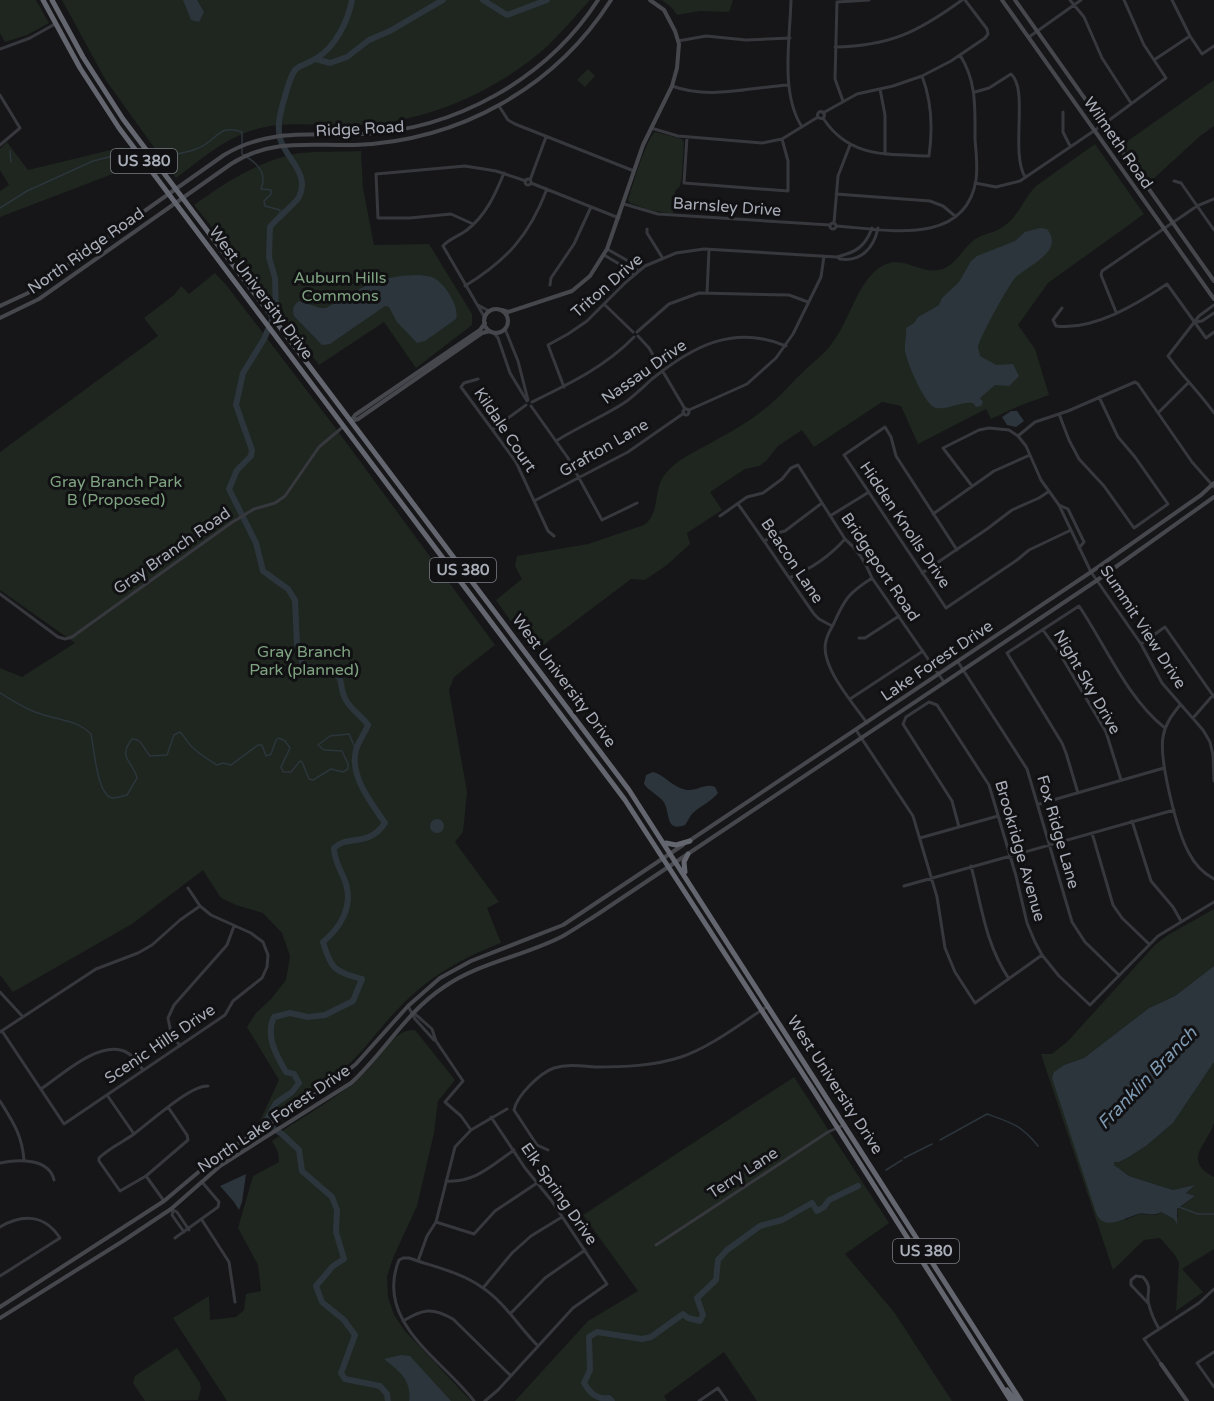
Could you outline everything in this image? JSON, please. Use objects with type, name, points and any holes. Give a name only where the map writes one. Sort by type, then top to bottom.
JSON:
[{"type":"highway","name":"West University Drive","points":[[43,0],[80,68],[111,116],[625,800],[712,932],[1011,1401]]},
{"type":"highway","name":"West University Drive","points":[[52,0],[97,80],[123,119],[629,790],[1021,1401]]},
{"type":"highway","points":[[55,24],[63,26],[84,64],[97,80]]},
{"type":"highway","points":[[344,426],[351,421]]},
{"type":"highway","points":[[497,629],[504,633],[536,676],[543,677]]},
{"type":"highway","points":[[663,842],[676,845],[690,841]]},
{"type":"highway","points":[[686,877],[683,864],[688,854]]},
{"type":"highway","points":[[712,932],[719,928]]},
{"type":"highway","points":[[973,1340],[981,1337]]},
{"type":"highway","points":[[998,1380],[1016,1401]]},
{"type":"main road","name":"Ridge Road","points":[[175,188],[229,152],[246,143],[269,136],[363,134],[406,128],[466,110],[493,97],[522,78],[558,48],[598,0]]},
{"type":"main road","name":"Ridge Road","points":[[182,198],[234,162],[271,147],[376,143],[419,137],[470,121],[498,106],[557,65],[584,37],[611,0]]},
{"type":"main road","points":[[351,421],[355,415],[480,330],[489,311],[495,309],[508,312],[572,291],[590,276],[607,249],[634,171],[651,128],[672,86],[677,68],[678,41],[668,16],[661,7],[650,0]]},
{"type":"main road","name":"Wilmeth Road","points":[[1002,0],[1214,299]]},
{"type":"main road","name":"Wilmeth Road","points":[[1015,0],[1214,280]]},
{"type":"main road","points":[[493,97],[498,106]]},
{"type":"main road","name":"North Ridge Road","points":[[0,306],[17,299],[45,282],[175,188]]},
{"type":"main road","name":"North Ridge Road","points":[[0,318],[39,299],[182,198]]},
{"type":"main road","points":[[98,244],[104,253]]},
{"type":"main road","points":[[17,299],[22,309]]},
{"type":"main road","points":[[351,421],[358,419],[482,333],[501,332],[512,315],[521,308]]},
{"type":"main road","points":[[502,310],[507,315],[508,322]]},
{"type":"main road","points":[[485,321],[492,332]]},
{"type":"main road","name":"Lake Forest Drive","points":[[671,853],[1091,572],[1213,485]]},
{"type":"main road","name":"Lake Forest Drive","points":[[676,862],[1096,580],[1214,497]]},
{"type":"main road","name":"North Lake Forest Drive","points":[[0,1307],[164,1202],[214,1159],[331,1084],[356,1064],[408,1006],[440,978],[471,961],[563,925],[671,853]]},
{"type":"main road","name":"North Lake Forest Drive","points":[[0,1318],[172,1210],[220,1166],[351,1083],[365,1070],[413,1012],[444,987],[477,969],[563,936],[676,862]]},
{"type":"main road","points":[[593,906],[598,914]]},
{"type":"main road","points":[[525,941],[528,950]]},
{"type":"main road","points":[[164,1202],[172,1210]]},
{"type":"main road","points":[[44,1279],[50,1287]]},
{"type":"main road","points":[[1161,1364],[1187,1401]]},
{"type":"street","points":[[791,0],[789,84],[791,105],[802,128]]},
{"type":"street","points":[[843,101],[835,79],[837,2],[869,0]]},
{"type":"street","points":[[651,128],[687,137],[757,143],[782,139],[818,117],[819,112],[824,113],[862,92],[922,76],[960,55],[988,34],[964,0],[925,26],[890,41],[862,47],[835,47]]},
{"type":"street","points":[[1070,0],[1088,24],[1113,77],[1131,103]]},
{"type":"street","points":[[1029,37],[1081,0]]},
{"type":"street","points":[[975,183],[1000,187],[1026,177],[1166,78],[1144,45],[1124,0]]},
{"type":"street","points":[[1172,0],[1202,54],[1214,46]]},
{"type":"street","points":[[0,49],[30,38],[55,24]]},
{"type":"street","points":[[678,41],[706,36],[746,40],[790,38]]},
{"type":"street","points":[[1154,60],[1190,36]]},
{"type":"street","name":"Barnsley Drive","points":[[624,204],[658,214],[872,228],[927,230],[941,226],[955,216],[968,200],[975,183],[975,92],[970,74],[960,55]]},
{"type":"street","points":[[975,92],[988,88],[1011,74],[1015,77],[1018,90],[1018,159],[1026,177]]},
{"type":"street","points":[[818,117],[823,118],[834,133],[860,150],[885,154],[929,156],[932,119],[928,93],[922,76]]},
{"type":"street","points":[[672,86],[687,90],[727,92],[789,84]]},
{"type":"street","points":[[880,88],[885,115],[885,154]]},
{"type":"street","points":[[0,95],[20,128],[0,145]]},
{"type":"street","points":[[498,106],[511,122],[634,171]]},
{"type":"street","points":[[1063,112],[1063,132],[1071,146]]},
{"type":"street","points":[[823,118],[824,113]]},
{"type":"street","points":[[529,181],[546,137]]},
{"type":"street","points":[[687,137],[684,183],[788,191],[788,161],[782,139]]},
{"type":"street","points":[[834,225],[838,172],[850,145]]},
{"type":"street","points":[[473,224],[451,214],[378,218],[376,174],[457,166],[481,167],[529,181],[619,218]]},
{"type":"street","points":[[485,321],[443,246],[473,224],[490,205],[504,173]]},
{"type":"street","points":[[1174,181],[1181,183],[1214,230]]},
{"type":"street","points":[[465,286],[490,270],[515,247],[533,221],[547,189]]},
{"type":"street","points":[[836,194],[930,201],[943,206],[955,216]]},
{"type":"street","points":[[1116,312],[1101,275],[1102,271],[1197,206],[1214,199]]},
{"type":"street","points":[[550,285],[551,278],[578,238],[591,207]]},
{"type":"street","points":[[872,228],[865,244],[855,252],[858,258],[872,246],[878,228]]},
{"type":"street","points":[[647,229],[647,233],[662,257]]},
{"type":"street","points":[[607,249],[625,259],[638,271]]},
{"type":"street","name":"Triton Drive","points":[[564,387],[548,345],[575,330],[604,305],[633,275],[662,257],[688,250],[709,250],[824,256],[846,260],[858,258]]},
{"type":"street","points":[[707,293],[709,250]]},
{"type":"street","name":"Triton Drive","points":[[837,257],[855,252]]},
{"type":"street","points":[[604,255],[622,265],[633,275]]},
{"type":"street","name":"Grafton Lane","points":[[534,501],[634,448],[686,411],[747,384],[766,369],[786,346],[821,277],[824,256]]},
{"type":"street","points":[[622,265],[625,259]]},
{"type":"street","points":[[1062,308],[1053,320],[1056,326],[1085,326],[1141,301],[1167,284],[1206,338],[1214,332]]},
{"type":"street","points":[[493,429],[529,403],[564,387],[600,366],[669,304],[691,295],[707,293],[789,295],[808,302]]},
{"type":"street","points":[[475,303],[489,311]]},
{"type":"street","points":[[604,305],[649,348],[686,411]]},
{"type":"street","points":[[1214,305],[1199,316],[1168,356],[1214,413]]},
{"type":"street","points":[[1196,322],[1214,313]]},
{"type":"street","points":[[505,329],[520,369],[529,403]]},
{"type":"street","points":[[492,332],[499,339],[510,373],[556,441],[602,520],[637,503]]},
{"type":"street","name":"Nassau Drive","points":[[556,441],[623,403],[663,371],[696,349],[723,339],[753,337],[786,346]]},
{"type":"street","points":[[510,373],[520,369]]},
{"type":"street","name":"Kildale Court","points":[[478,379],[473,379],[461,387],[519,468],[548,531],[554,536]]},
{"type":"street","points":[[972,486],[943,448],[979,430],[989,428],[1009,430],[1018,436],[1035,422],[1131,383],[1138,384],[1192,462],[1213,485]]},
{"type":"street","points":[[1158,413],[1188,383]]},
{"type":"street","points":[[1059,414],[1078,459],[1104,486],[1134,528],[1168,504],[1118,437],[1099,397]]},
{"type":"street","name":"Gray Branch Road","points":[[0,594],[58,637],[68,639],[231,523],[254,509],[275,503],[285,496],[319,447],[344,426]]},
{"type":"street","name":"Hidden Knolls Drive","points":[[933,514],[896,456],[891,437],[885,427],[844,455],[946,608],[1029,550],[1071,530]]},
{"type":"street","name":"Summit View Drive","points":[[1018,436],[1048,492],[1059,506],[1096,580],[1141,644],[1162,683],[1210,742],[1214,781]]},
{"type":"street","points":[[957,550],[933,514],[994,471],[1030,456]]},
{"type":"street","name":"Bridgeport Road","points":[[738,504],[747,497],[763,493],[791,468],[798,465],[845,539],[852,545],[944,682]]},
{"type":"street","points":[[831,516],[869,492]]},
{"type":"street","points":[[922,573],[1012,510],[1048,492]]},
{"type":"street","points":[[765,541],[773,534],[785,531],[822,503]]},
{"type":"street","points":[[720,516],[738,504]]},
{"type":"street","name":"Beacon Lane","points":[[738,504],[814,614],[819,620],[832,626]]},
{"type":"street","name":"Summit View Drive","points":[[1059,506],[1068,509],[1084,543],[1079,548]]},
{"type":"street","points":[[789,579],[806,571],[833,552],[845,539]]},
{"type":"street","points":[[867,723],[828,665],[825,641],[843,601],[872,578]]},
{"type":"street","points":[[1078,793],[1066,753],[1007,653],[1079,606],[1135,696],[1150,716],[1165,728]]},
{"type":"street","points":[[859,638],[865,638],[899,616]]},
{"type":"street","points":[[1141,644],[1165,627],[1214,695],[1192,718]]},
{"type":"street","name":"Night Sky Drive","points":[[1043,630],[1101,723],[1121,780]]},
{"type":"street","points":[[850,699],[923,651]]},
{"type":"street","name":"Fox Ridge Lane","points":[[957,661],[1027,769],[1072,922],[1085,942],[1119,975]]},
{"type":"street","name":"Brookridge Avenue","points":[[959,827],[951,801],[903,724],[904,719],[929,702],[935,703],[986,779],[1010,856],[1027,922],[1042,955],[1059,976],[1090,1005],[1119,975]]},
{"type":"street","points":[[1180,705],[1165,728],[1162,745],[1164,768],[1174,810],[1189,855],[1202,871],[1214,879]]},
{"type":"street","points":[[856,729],[913,816],[932,878],[945,948],[955,972],[975,1003],[1042,955]]},
{"type":"street","points":[[1038,804],[1164,768]]},
{"type":"street","points":[[904,886],[1174,810]]},
{"type":"street","points":[[920,838],[998,816]]},
{"type":"street","points":[[1132,821],[1151,881],[1173,907],[1181,921]]},
{"type":"street","points":[[1092,833],[1113,904],[1122,918],[1149,944]]},
{"type":"street","points":[[971,866],[988,938],[999,964],[1009,979]]},
{"type":"street","points":[[180,1046],[171,1033],[168,1018],[174,1005],[227,945],[234,926],[210,915],[200,906],[188,888]]},
{"type":"street","points":[[1119,975],[1149,944],[1181,921],[1214,903]]},
{"type":"street","points":[[143,1070],[126,1051],[100,1050],[41,1089],[1,1032],[96,969],[138,953],[152,945],[200,906]]},
{"type":"street","name":"Scenic Hills Drive","points":[[41,1089],[64,1124],[225,1015],[232,1000],[262,978],[267,967],[268,955],[263,942],[251,933],[234,926]]},
{"type":"street","points":[[0,992],[23,1017]]},
{"type":"street","points":[[408,1006],[415,1019],[436,1041],[463,1081],[445,1101],[471,1131]]},
{"type":"street","points":[[548,1150],[537,1145],[514,1110],[515,1105],[534,1080],[546,1071],[568,1065],[618,1067],[672,1060],[701,1048],[769,1006]]},
{"type":"street","points":[[168,1107],[188,1140],[146,1176],[120,1191],[99,1158],[168,1107],[201,1086],[208,1086]]},
{"type":"street","points":[[107,1095],[134,1134]]},
{"type":"street","points":[[0,1101],[19,1131],[24,1160]]},
{"type":"street","points":[[418,1261],[427,1236],[436,1222],[455,1147],[471,1131],[507,1109]]},
{"type":"street","name":"Elk Spring Drive","points":[[491,1117],[607,1284],[580,1301],[538,1346]]},
{"type":"street","name":"Terry Lane","points":[[656,1245],[845,1125]]},
{"type":"street","points":[[446,1181],[459,1182],[470,1179],[514,1150]]},
{"type":"street","points":[[0,1163],[14,1160],[37,1163],[48,1169],[53,1174],[54,1180]]},
{"type":"street","points":[[146,1176],[164,1202]]},
{"type":"street","points":[[176,1238],[218,1207],[219,1202],[202,1182]]},
{"type":"street","points":[[436,1222],[474,1234],[495,1211],[537,1183]]},
{"type":"street","points":[[172,1210],[177,1212],[189,1230]]},
{"type":"street","points":[[172,1210],[172,1215],[184,1232]]},
{"type":"street","points":[[0,1227],[14,1219],[30,1217],[49,1224],[60,1237],[0,1276]]},
{"type":"street","points":[[483,1288],[531,1236],[562,1217]]},
{"type":"street","points":[[202,1220],[228,1262],[235,1302]]},
{"type":"street","points":[[510,1313],[545,1278],[585,1250]]},
{"type":"street","points":[[474,1401],[409,1332],[396,1308],[394,1276],[401,1258],[418,1261],[459,1275],[483,1288],[510,1313],[521,1329],[538,1346],[485,1401]]},
{"type":"street","points":[[1148,1303],[1150,1288],[1147,1281],[1136,1275],[1131,1280],[1131,1285],[1148,1303],[1159,1329]]},
{"type":"street","points":[[1161,1364],[1144,1339],[1199,1303],[1214,1289]]},
{"type":"street","points":[[403,1321],[426,1311],[444,1314],[453,1319],[511,1376]]},
{"type":"street","points":[[1214,1352],[1197,1363],[1214,1387]]},
{"type":"street","points":[[699,1401],[718,1388],[727,1401]]},
{"type":"green space","points":[[0,0],[36,0],[49,23],[27,35],[5,42],[0,33]]},
{"type":"green space","points":[[62,0],[590,0],[529,62],[497,83],[463,100],[427,113],[384,123],[290,124],[263,127],[230,140],[176,178],[105,79]]},
{"type":"green space","points":[[662,0],[733,0],[729,12],[700,11],[677,15]]},
{"type":"green space","points":[[588,69],[595,76],[585,87],[577,80]]},
{"type":"green space","points":[[1214,80],[1214,126],[1149,183],[1122,145]]},
{"type":"green space","points":[[655,132],[682,139],[684,142],[682,175],[680,186],[675,191],[673,214],[650,210],[630,203],[628,200],[644,153]]},
{"type":"green space","points":[[7,142],[28,170],[123,147],[120,163],[123,170],[0,217],[0,191],[9,185],[0,170],[0,149]]},
{"type":"green space","points":[[1095,144],[1144,214],[1048,283],[1018,325],[1035,349],[1049,395],[991,419],[986,409],[918,444],[901,406],[882,402],[814,447],[802,430],[778,446],[759,466],[745,469],[710,492],[722,510],[687,533],[690,544],[667,565],[645,580],[631,579],[533,653],[496,600],[522,579],[515,566],[517,556],[588,544],[644,525],[653,513],[659,485],[666,473],[685,457],[734,430],[779,397],[830,346],[862,288],[874,272],[883,265],[899,262],[923,269],[945,268],[977,238],[1009,222],[1036,186]]},
{"type":"green space","name":"Auburn Hills Commons","points":[[361,151],[363,188],[374,245],[429,244],[472,314],[472,325],[416,368],[384,322],[319,365],[267,295],[194,205],[231,180],[272,160],[301,153]]},
{"type":"green space","points":[[215,273],[337,430],[495,645],[454,677],[449,690],[467,792],[463,832],[455,842],[499,902],[487,908],[501,943],[445,970],[409,998],[341,1071],[259,1123],[279,1080],[247,1027],[256,1013],[286,980],[290,956],[282,933],[263,913],[221,898],[203,870],[132,924],[13,992],[0,975],[0,668],[22,677],[75,643],[0,590],[0,452],[158,336],[144,318],[174,295],[181,286],[189,294]]},
{"type":"green space","points":[[1214,909],[1214,966],[1175,996],[1149,1008],[1084,1058],[1064,1065],[1125,1220],[1139,1214],[1157,1215],[1161,1212],[1174,1219],[1178,1217],[1177,1210],[1195,1196],[1186,1193],[1194,1186],[1173,1190],[1129,1176],[1116,1167],[1114,1162],[1129,1157],[1146,1146],[1173,1123],[1214,1062],[1214,1123],[1198,1158],[1204,1171],[1214,1177],[1214,1249],[1182,1269],[1203,1292],[1176,1311],[1179,1263],[1160,1238],[1144,1240],[1113,1270],[1041,1054],[1052,1054],[1068,1041],[1155,945]]},
{"type":"green space","points":[[415,1030],[455,1080],[438,1101],[434,1133],[417,1206],[393,1258],[387,1277],[388,1297],[394,1315],[405,1331],[471,1401],[227,1401],[173,1318],[209,1296],[210,1320],[236,1317],[244,1310],[246,1294],[261,1291],[258,1265],[238,1228],[253,1176],[279,1162],[278,1152],[272,1141],[281,1135],[279,1133],[348,1087],[368,1069],[393,1039],[405,1031]]},
{"type":"green space","points":[[794,1077],[889,1223],[845,1254],[894,1312],[952,1401],[757,1401],[724,1352],[664,1396],[667,1401],[515,1401],[588,1321],[638,1291],[583,1215]]},
{"type":"green space","points":[[177,1348],[200,1383],[198,1400],[145,1401],[133,1383],[135,1376]]},
{"type":"water","points":[[183,0],[197,0],[204,12],[199,22],[191,20]]},
{"type":"water","points":[[1040,228],[1047,229],[1051,237],[1052,244],[1049,251],[1013,281],[978,347],[980,356],[996,365],[1013,364],[1019,376],[1009,386],[995,385],[980,398],[983,402],[981,406],[976,407],[973,403],[968,403],[936,408],[927,400],[917,383],[906,357],[906,328],[918,317],[939,305],[942,298],[959,282],[971,261],[977,256],[1015,241],[1025,232]]},
{"type":"water","points":[[419,275],[434,278],[443,285],[454,302],[457,314],[456,319],[425,341],[417,343],[397,322],[389,307],[385,306],[330,344],[322,345],[294,316],[295,304],[299,301],[326,308],[380,280]]},
{"type":"water","points":[[1011,411],[1017,411],[1024,421],[1016,427],[1007,425],[1002,417]]},
{"type":"water","points":[[653,772],[682,789],[691,790],[711,786],[715,787],[718,793],[693,813],[685,825],[674,826],[669,820],[663,801],[644,784],[646,775]]},
{"type":"water","points":[[437,819],[442,821],[444,826],[442,831],[437,833],[432,831],[430,826],[432,821]]},
{"type":"water","points":[[1214,966],[1214,1062],[1173,1123],[1146,1146],[1119,1162],[1114,1162],[1114,1165],[1129,1176],[1173,1190],[1195,1185],[1186,1193],[1195,1196],[1177,1209],[1177,1224],[1174,1219],[1161,1212],[1138,1214],[1115,1222],[1104,1222],[1096,1213],[1052,1078],[1054,1072],[1064,1065],[1084,1058],[1149,1008],[1175,996]]},
{"type":"water","points":[[246,1174],[242,1202],[239,1210],[220,1186]]},
{"type":"water","points":[[401,1355],[410,1356],[451,1401],[409,1401],[406,1382],[399,1372],[384,1359]]},
{"type":"waterway","points":[[352,0],[348,16],[330,47],[317,58],[295,70],[282,107],[279,119],[280,138],[299,173],[302,188],[297,200],[270,227],[269,257],[275,278],[276,311],[264,339],[243,373],[236,405],[252,450],[251,456],[237,470],[229,489],[256,543],[263,571],[288,589],[295,600],[297,644],[302,662],[309,667],[335,670],[340,677],[348,704],[368,725],[356,750],[356,770],[363,789],[385,823],[379,831],[372,835],[345,842],[334,848],[346,884],[348,901],[340,924],[323,942],[335,968],[362,979],[353,1001],[325,1015],[308,1017],[290,1013],[274,1017],[271,1038],[275,1052],[286,1072],[294,1074],[299,1083],[292,1092],[276,1103],[267,1119],[271,1127],[299,1150],[302,1171],[332,1197],[337,1210],[336,1232],[344,1259],[333,1266],[316,1286],[322,1302],[344,1320],[355,1335],[341,1373],[345,1379],[380,1386],[387,1394],[388,1401]]},
{"type":"waterway","points":[[316,59],[330,63],[347,57],[369,40],[390,31],[443,0]]},
{"type":"waterway","points":[[483,0],[507,15],[547,0]]},
{"type":"waterway","points":[[157,156],[196,149],[227,130],[242,132],[242,154],[252,160],[262,173],[261,189],[271,190],[271,194],[264,201],[265,206],[280,210],[280,215]]},
{"type":"waterway","points":[[10,151],[11,162]]},
{"type":"waterway","points":[[0,208],[27,191],[93,161],[129,152]]},
{"type":"waterway","points":[[0,693],[28,709],[79,725],[91,734],[100,781],[103,789],[113,798],[127,795],[137,778],[126,755],[132,739],[141,742],[150,756],[167,755],[174,735],[180,732],[192,747],[207,759],[217,765],[223,763],[231,765],[258,745],[262,745],[266,756],[271,754],[279,738],[285,741],[290,748],[281,767],[283,772],[291,772],[300,761],[309,779],[313,780],[331,769],[343,772],[348,769],[342,751],[324,750],[318,745],[330,736],[349,734],[356,750]]},
{"type":"waterway","name":"Franklin Branch","points":[[940,1140],[987,1114],[1016,1126],[1038,1146]]},
{"type":"waterway","name":"Franklin Branch","points":[[904,1158],[932,1144]]},
{"type":"waterway","name":"Franklin Branch","points":[[886,1170],[902,1160]]},
{"type":"waterway","name":"Franklin Branch","points":[[612,1401],[609,1398],[594,1395],[584,1383],[590,1370],[589,1337],[597,1332],[642,1339],[651,1337],[683,1314],[700,1321],[703,1315],[697,1298],[716,1280],[718,1260],[727,1250],[760,1226],[782,1220],[812,1203],[817,1211],[829,1200],[858,1186]]},
{"type":"waterway","points":[[1179,1207],[1198,1214],[1214,1214]]},
{"type":"park label","name":"Gray Branch Park B (Proposed)","points":[[116,491]]},
{"type":"park label","name":"Gray Branch Park (planned)","points":[[304,661]]}]
